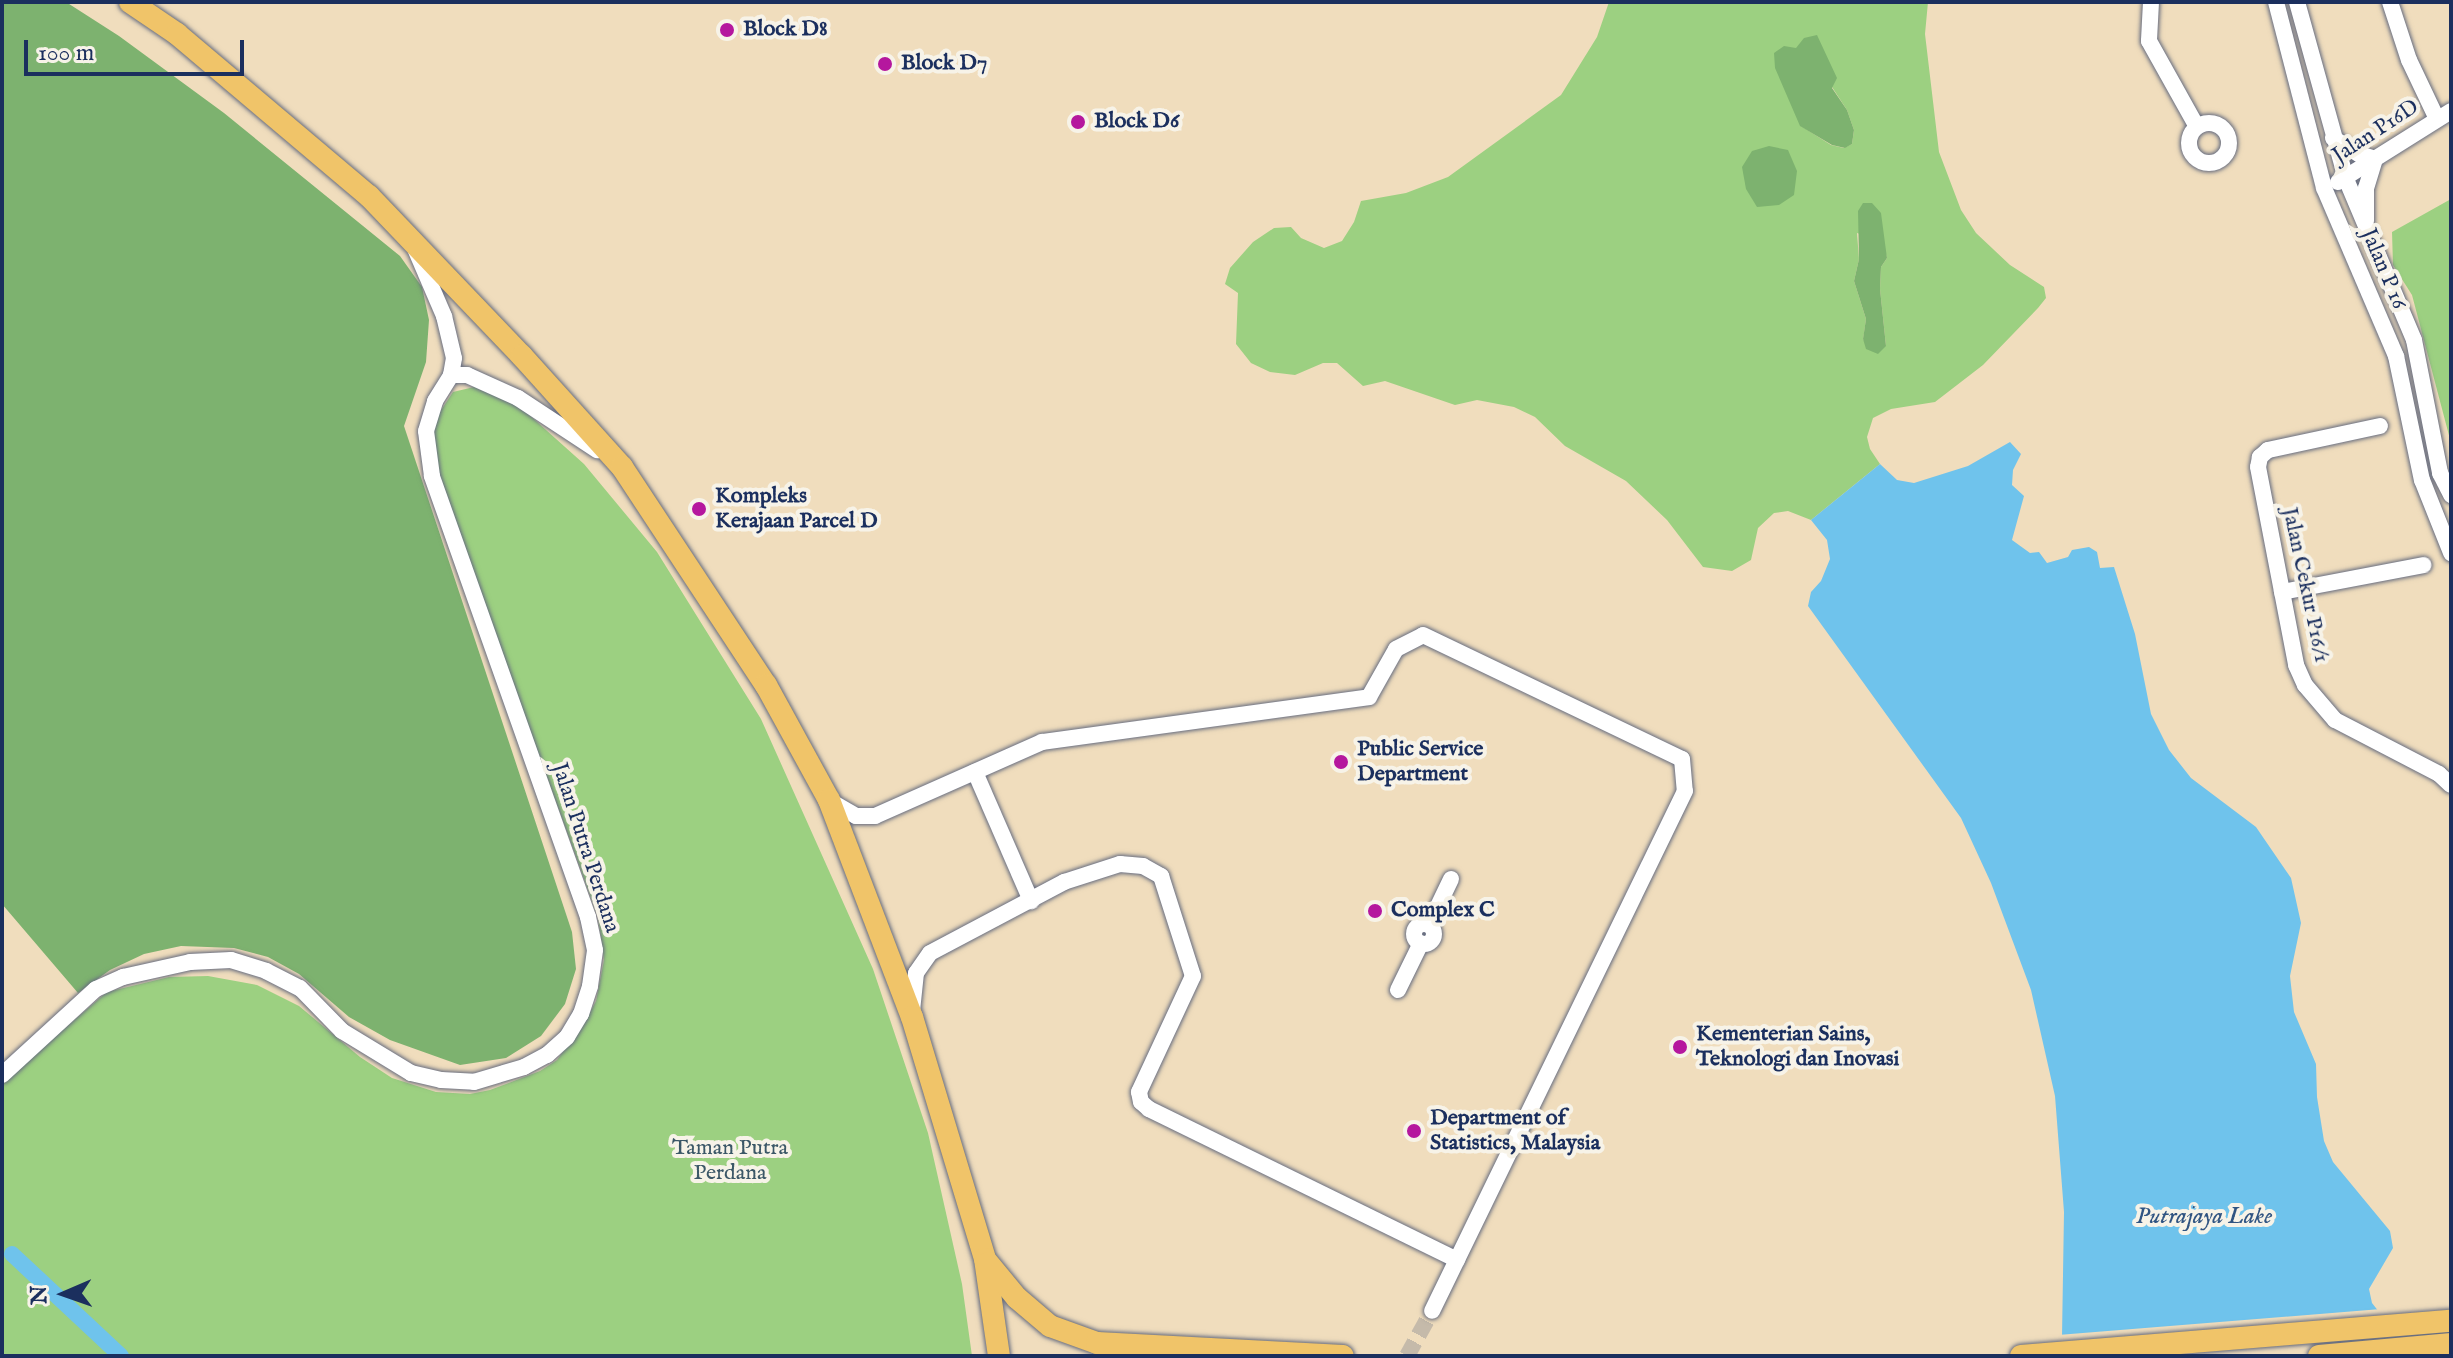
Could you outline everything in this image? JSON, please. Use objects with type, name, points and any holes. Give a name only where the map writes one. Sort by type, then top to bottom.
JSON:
[{"type":"main road","points":[[130,2],[177,34],[359,188],[622,467],[766,685],[829,800],[912,1017],[985,1259],[999,1356]]},
{"type":"main road","points":[[985,1259],[1017,1298],[1050,1326],[1097,1343],[1343,1356]]},
{"type":"main road","points":[[2021,1356],[2451,1321]]},
{"type":"main road","points":[[2319,1356],[2451,1344]]},
{"type":"street","points":[[2151,2],[2149,41],[2197,127]]},
{"type":"street","name":"Jalan P 16","points":[[2276,2],[2324,188],[2396,356],[2422,480],[2451,553]]},
{"type":"street","name":"Jalan P 16","points":[[2297,2],[2346,179],[2414,340],[2440,473],[2451,495]]},
{"type":"street","points":[[2390,2],[2409,60],[2444,115]]},
{"type":"street","name":"Jalan P16D","points":[[2324,188],[2346,179],[2444,115]]},
{"type":"street","points":[[2333,138],[2359,154],[2375,159],[2366,188],[2366,231]]},
{"type":"street","points":[[412,242],[451,338],[451,375],[467,375],[518,398],[622,467]]},
{"type":"street","name":"Jalan Putra Perdana","points":[[2,1075],[96,989],[122,977],[190,962],[231,960],[266,971],[300,988],[342,1031],[411,1073],[441,1080],[474,1082],[500,1077],[547,1055],[567,1037],[590,986],[595,950],[588,917],[432,476],[426,431],[435,401],[451,375]]},
{"type":"street","name":"Jalan Cekur P16/1","points":[[2380,426],[2268,450],[2260,457],[2258,467],[2296,665],[2319,705],[2335,720],[2439,774],[2451,785]]},
{"type":"street","points":[[2282,592],[2423,565]]},
{"type":"street","points":[[829,800],[856,816],[875,816],[1042,742],[1369,697],[1396,649],[1423,635],[1682,759],[1685,791],[1432,1311]]},
{"type":"street","points":[[975,772],[1031,901]]},
{"type":"street","points":[[912,1017],[916,973],[930,953],[1064,882],[1120,864],[1143,866],[1161,876],[1193,976],[1139,1092],[1141,1102],[1149,1109],[1457,1260]]},
{"type":"street","points":[[1398,990],[1421,943],[1415,939],[1415,929],[1420,925],[1429,925],[1451,879]]},
{"type":"green space","points":[[2,2],[66,2],[119,36],[224,113],[400,256],[422,287],[429,320],[426,362],[404,426],[572,932],[576,969],[565,1004],[541,1036],[506,1058],[460,1065],[390,1040],[349,1017],[299,974],[268,957],[234,948],[181,946],[144,954],[110,970],[78,993],[2,904]]},
{"type":"green space","points":[[1609,2],[1928,2],[1925,34],[1939,152],[1961,210],[1976,233],[2010,265],[2044,287],[2046,298],[2038,308],[1983,365],[1935,402],[1891,409],[1873,418],[1867,437],[1870,449],[1880,464],[1811,520],[1788,511],[1774,513],[1758,528],[1751,560],[1732,571],[1703,567],[1667,520],[1626,481],[1565,446],[1535,417],[1514,407],[1477,400],[1455,405],[1385,381],[1363,386],[1337,363],[1323,363],[1295,375],[1270,372],[1251,363],[1236,344],[1238,293],[1225,284],[1230,268],[1253,242],[1274,228],[1291,227],[1301,238],[1324,248],[1342,241],[1354,222],[1361,201],[1406,193],[1448,177],[1561,95],[1597,37]],"holes":[[[1832,87],[1847,110],[1854,130],[1852,144],[1844,148],[1831,145],[1801,126],[1796,111]],[[1857,233],[1883,242],[1887,258],[1881,267],[1880,289],[1886,346],[1863,340],[1866,319],[1854,281],[1859,259]]]},
{"type":"green space","points":[[1817,35],[1837,78],[1832,88],[1847,110],[1854,130],[1852,144],[1845,148],[1832,145],[1800,126],[1775,68],[1774,53],[1784,46],[1796,48],[1804,38]]},
{"type":"green space","points":[[1769,146],[1788,150],[1797,171],[1794,195],[1779,205],[1757,207],[1746,189],[1742,167],[1752,151]]},
{"type":"green space","points":[[2451,199],[2451,443],[2412,295],[2393,265],[2392,232]]},
{"type":"green space","points":[[1863,203],[1872,203],[1881,213],[1887,258],[1881,267],[1880,289],[1886,346],[1878,354],[1866,349],[1863,339],[1866,319],[1854,281],[1859,259],[1858,211]]},
{"type":"green space","name":"Taman Putra Perdana","points":[[474,387],[517,404],[584,464],[657,552],[761,719],[873,969],[928,1133],[962,1284],[972,1356],[2,1356],[2,1082],[107,992],[169,977],[208,976],[257,985],[299,1006],[360,1057],[392,1078],[436,1092],[470,1094],[490,1090],[540,1071],[557,1060],[596,1001],[604,960],[598,917],[436,473],[432,424],[453,392]]},
{"type":"water","name":"Putrajaya Lake","points":[[2010,442],[2021,454],[2013,470],[2012,485],[2024,496],[2012,540],[2030,553],[2039,552],[2047,563],[2068,557],[2072,550],[2089,547],[2097,552],[2100,568],[2114,567],[2135,634],[2151,714],[2169,750],[2191,778],[2256,827],[2291,878],[2301,923],[2290,976],[2294,1012],[2316,1064],[2317,1097],[2324,1141],[2333,1162],[2390,1231],[2393,1248],[2369,1289],[2372,1303],[2394,1331],[2062,1337],[2064,1212],[2055,1096],[2031,990],[1991,883],[1961,818],[1808,606],[1811,592],[1821,581],[1830,559],[1827,540],[1811,520],[1880,464],[1897,480],[1914,483],[1968,466]]},
{"type":"pier","points":[[2381,1309],[2398,1330],[2395,1356],[2055,1356],[2058,1335]]},
{"type":"waterway","points":[[12,1254],[121,1356]]},
{"type":"tunnel","points":[[1407,1356],[1432,1311]]},
{"type":"place","name":"Block D8","points":[[727,30]]},
{"type":"place","name":"Block D7","points":[[885,64]]},
{"type":"place","name":"Block D6","points":[[1078,122]]},
{"type":"place","name":"Kompleks Kerajaan Parcel D","points":[[699,509]]},
{"type":"place","name":"Public Service Department","points":[[1341,762]]},
{"type":"place","name":"Complex C","points":[[1375,911]]},
{"type":"place","name":"Kementerian Sains, Teknologi dan Inovasi","points":[[1680,1047]]},
{"type":"place","name":"Department of Statistics, Malaysia","points":[[1414,1131]]}]
